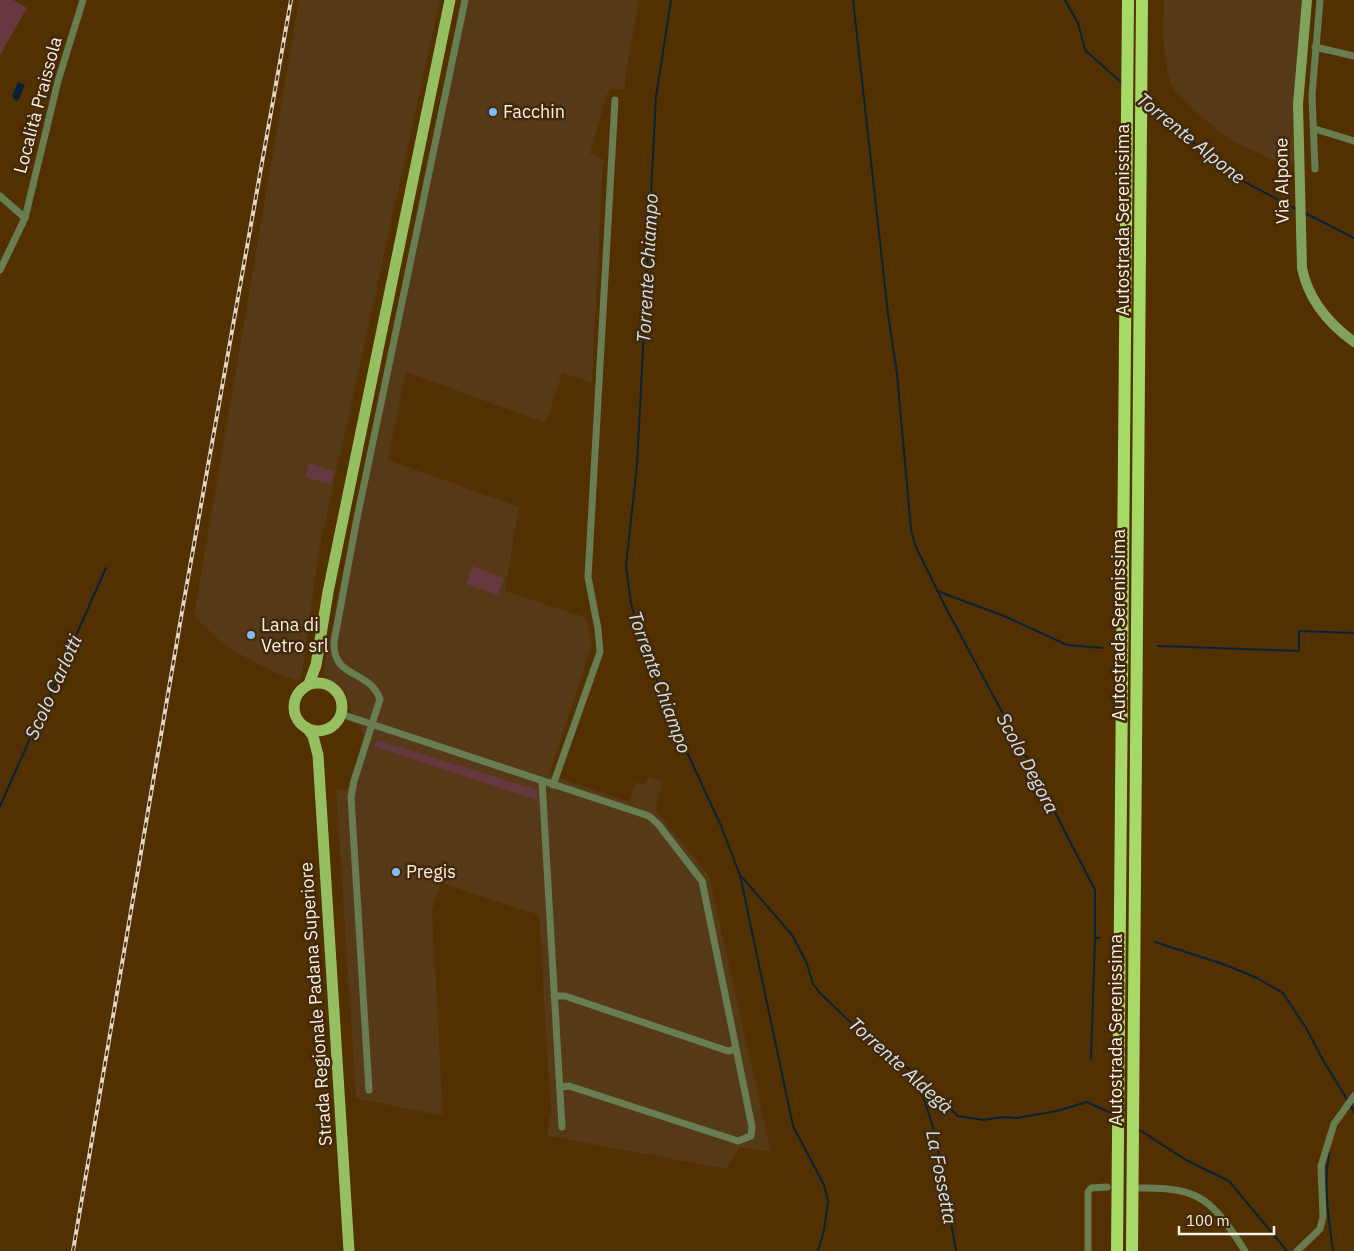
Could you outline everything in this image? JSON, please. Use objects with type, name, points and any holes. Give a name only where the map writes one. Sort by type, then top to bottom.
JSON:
[{"type":"highway","name":"Autostrada Serenissima","points":[[1117,1251],[1128,0]]},
{"type":"highway","name":"Autostrada Serenissima","points":[[1132,1251],[1142,0]]},
{"type":"main road","points":[[309,684],[325,683],[332,687],[340,699],[340,714],[330,727],[318,731],[307,728],[296,717],[294,701],[297,694],[309,684],[314,671],[450,0]]},
{"type":"main road","name":"Via Alpone","points":[[1307,0],[1298,104],[1298,194],[1302,268],[1309,292],[1327,318],[1354,342]]},
{"type":"main road","points":[[319,646],[318,669],[325,683]]},
{"type":"main road","name":"Strada Regionale Padana Superiore","points":[[318,755],[321,736],[330,727]]},
{"type":"main road","name":"Strada Regionale Padana Superiore","points":[[307,728],[313,736],[318,755],[349,1251]]},
{"type":"street","name":"Località Praissola","points":[[0,270],[25,218],[58,81],[83,0]]},
{"type":"street","points":[[369,1090],[351,797],[354,781],[380,699],[375,687],[339,664],[334,654],[334,642],[356,523],[465,0]]},
{"type":"street","points":[[1315,169],[1315,129],[1312,95],[1320,0]]},
{"type":"street","points":[[1315,47],[1354,56]]},
{"type":"street","points":[[553,785],[600,652],[598,629],[588,577],[615,100]]},
{"type":"street","points":[[1315,129],[1354,141]]},
{"type":"street","points":[[0,196],[25,218]]},
{"type":"street","points":[[340,714],[650,816],[702,881],[752,1127],[751,1136],[738,1140],[569,1086],[560,1086]]},
{"type":"street","points":[[542,781],[562,1127]]},
{"type":"street","points":[[554,996],[565,996],[728,1051],[736,1049]]},
{"type":"street","points":[[1297,1251],[1320,1229],[1323,1217],[1321,1166],[1334,1124],[1353,1097]]},
{"type":"street","points":[[1088,1251],[1088,1192],[1091,1188],[1107,1187]]},
{"type":"street","points":[[1139,1188],[1177,1189],[1200,1198],[1226,1222],[1245,1251]]},
{"type":"shaded area","points":[[0,0],[13,0],[27,8],[0,55]]},
{"type":"shaded area","points":[[299,0],[440,0],[319,551],[302,672],[299,681],[275,673],[225,646],[194,616]]},
{"type":"shaded area","points":[[461,0],[639,0],[626,73],[625,90],[611,89],[607,94],[590,154],[603,159],[592,383],[562,373],[546,423],[406,372],[388,460],[519,507],[505,591],[585,617],[592,644],[549,775],[629,802],[636,782],[645,785],[648,777],[663,782],[655,809],[709,876],[771,1152],[740,1147],[726,1169],[548,1136],[551,1115],[539,915],[441,883],[432,910],[443,1116],[356,1098],[336,789],[347,791],[364,736],[359,725],[347,721],[350,712],[346,693],[324,675],[326,655]]},
{"type":"shaded area","points":[[1164,0],[1304,0],[1298,165],[1280,163],[1232,141],[1195,112],[1173,89],[1167,71],[1163,37]]},
{"type":"shaded area","points":[[309,463],[335,471],[331,484],[305,477]]},
{"type":"shaded area","points":[[472,566],[504,578],[498,595],[466,584]]},
{"type":"shaded area","points":[[377,740],[537,790],[537,800],[373,746]]},
{"type":"water","points":[[18,82],[25,85],[19,99],[16,101],[12,96]]},
{"type":"waterway","name":"Torrente Chiampo","points":[[671,0],[656,97],[637,465],[626,566],[631,604],[643,644],[671,717],[721,826],[740,875],[793,1126],[824,1185],[828,1201],[824,1231],[818,1251]]},
{"type":"waterway","points":[[853,0],[888,314],[897,374],[911,529],[915,545],[947,610],[1028,760],[1095,890],[1095,938],[1099,938]]},
{"type":"waterway","name":"Torrente Alpone","points":[[1065,0],[1078,23],[1085,50],[1123,84]]},
{"type":"waterway","name":"Torrente Alpone","points":[[1147,105],[1237,178],[1296,209]]},
{"type":"waterway","name":"Torrente Alpone","points":[[1305,213],[1354,238]]},
{"type":"waterway","name":"Scolo Carlotti","points":[[0,806],[106,568]]},
{"type":"waterway","points":[[937,591],[1004,616],[1067,645],[1102,648]]},
{"type":"waterway","points":[[1158,646],[1299,651],[1299,631],[1354,633]]},
{"type":"waterway","name":"Torrente Aldegà","points":[[742,877],[792,935],[806,961],[813,984],[820,993],[848,1020],[914,1073],[958,1116],[983,1120],[1003,1117],[1017,1118],[1057,1111],[1087,1102],[1113,1114]]},
{"type":"waterway","points":[[1091,1059],[1095,939]]},
{"type":"waterway","name":"Scolo Degora","points":[[1155,942],[1223,964],[1257,978],[1283,993],[1306,1028],[1348,1101]]},
{"type":"waterway","name":"La Fossetta","points":[[917,1078],[935,1133],[956,1251]]},
{"type":"waterway","name":"Scolo Degora","points":[[1351,1105],[1354,1112]]},
{"type":"waterway","name":"Torrente Aldegà","points":[[1138,1129],[1186,1160],[1229,1181],[1287,1251]]},
{"type":"waterway","points":[[1329,1153],[1327,1190],[1333,1251]]},
{"type":"railway","points":[[73,1251],[183,606],[291,0]]},
{"type":"place","name":"Facchin","points":[[493,112]]},
{"type":"place","name":"Lana di Vetro srl","points":[[251,635]]},
{"type":"place","name":"Pregis","points":[[396,872]]}]
